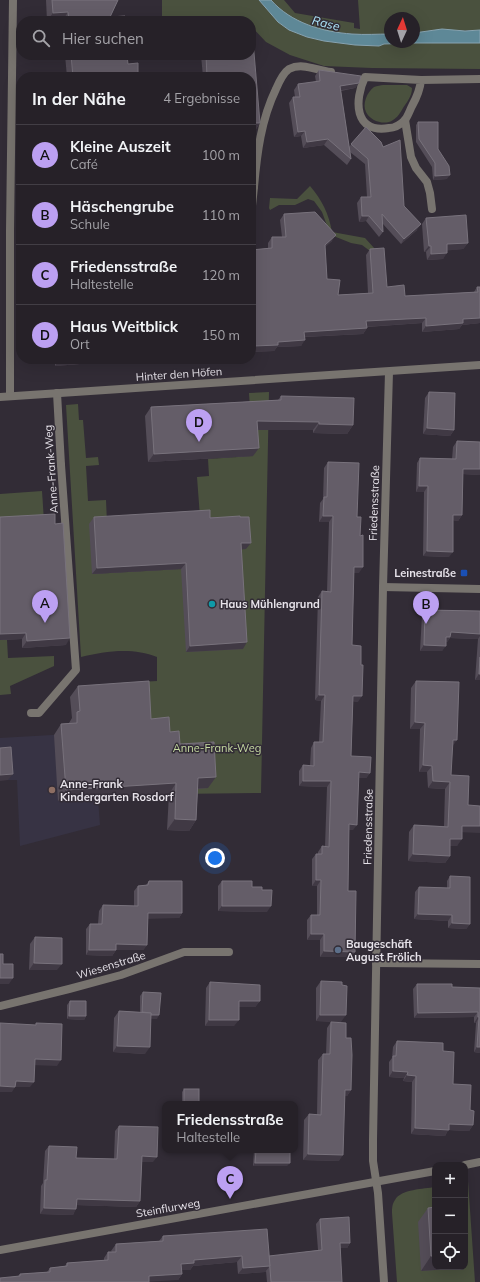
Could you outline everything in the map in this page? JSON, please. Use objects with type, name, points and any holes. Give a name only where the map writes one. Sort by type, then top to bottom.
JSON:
[{"type":"street","points":[[10,396],[10,231],[13,0]]},
{"type":"street","points":[[256,164],[266,111],[285,72],[290,69],[306,66],[326,72],[341,74]]},
{"type":"street","points":[[354,76],[421,80],[480,79]]},
{"type":"street","points":[[365,77],[361,86],[358,102],[359,110],[365,122],[370,127],[377,129],[392,128],[405,120],[420,89],[421,80]]},
{"type":"street","points":[[405,120],[411,157],[416,168],[427,182],[432,209]]},
{"type":"street","name":"Hinter den Höfen","points":[[0,397],[480,366]]},
{"type":"street","name":"Friedensstraße","points":[[384,1282],[377,1182],[373,1161],[372,1140],[383,587],[389,372]]},
{"type":"street","name":"Anne-Frank-Weg","points":[[31,713],[39,713],[76,670],[57,393]]},
{"type":"street","points":[[383,587],[480,589]]},
{"type":"street","name":"Wiesenstraße","points":[[0,1006],[121,975],[184,952],[229,952]]},
{"type":"street","points":[[376,963],[480,964]]},
{"type":"street","points":[[468,1164],[480,1162]]},
{"type":"street","name":"Steinflurweg","points":[[0,1250],[432,1172]]},
{"type":"shaded area","name":"Anne-Frank Kindergarten Rosdorf","points":[[97,721],[87,799],[98,799],[100,825],[20,846],[17,780],[8,780],[6,754],[0,754],[0,738],[69,734],[69,722]]},
{"type":"green space","points":[[162,0],[259,0],[278,22],[289,30],[307,37],[324,41],[355,45],[379,46],[384,44],[384,48],[420,48],[420,43],[480,43],[480,69],[324,66],[290,55],[266,42],[256,31],[256,16],[162,16]]},
{"type":"green space","points":[[271,0],[284,0],[295,13],[354,23],[354,28],[360,29],[358,0],[480,0],[480,30],[420,33],[420,12],[384,12],[384,34],[342,33],[311,26],[296,20],[283,12]]},
{"type":"green space","points":[[383,85],[407,85],[412,88],[409,99],[399,115],[390,122],[386,123],[378,122],[371,118],[365,109],[366,98],[371,89]]},
{"type":"green space","points":[[310,186],[324,208],[329,219],[332,232],[365,238],[375,249],[370,251],[362,245],[351,243],[331,235],[322,212],[314,201],[308,199],[295,205],[279,205],[270,210],[270,198],[297,199]]},
{"type":"green space","points":[[269,392],[261,793],[175,794],[143,730],[140,682],[157,681],[157,657],[138,652],[119,651],[81,657],[66,405],[78,404],[79,420],[83,420],[86,458],[98,457],[99,465],[86,466],[88,501],[106,500],[107,523],[92,574],[181,569],[200,517],[197,477],[209,476],[208,459],[253,456],[249,393]]},
{"type":"green space","points":[[42,491],[44,521],[0,523],[0,494]]},
{"type":"green space","points":[[0,640],[7,640],[8,658],[54,656],[54,666],[10,686],[11,694],[0,695]]},
{"type":"green space","points":[[468,1181],[475,1282],[397,1282],[392,1213],[393,1205],[398,1196],[419,1189],[432,1187],[432,1270],[468,1270]]},
{"type":"water","points":[[259,0],[271,0],[288,15],[308,25],[330,31],[357,34],[384,34],[384,44],[379,46],[355,45],[324,41],[307,37],[289,30],[278,22]]},
{"type":"water","points":[[442,29],[465,31],[480,30],[480,43],[420,43],[420,32]]},
{"type":"building","points":[[52,0],[118,0],[110,16],[68,16],[68,12],[53,13]]},
{"type":"building","points":[[71,60],[128,60],[128,64],[138,63],[138,72],[73,72]]},
{"type":"building","points":[[206,60],[255,60],[256,72],[207,72]]},
{"type":"building","points":[[319,70],[361,76],[359,83],[340,86],[351,159],[328,139],[307,142],[305,131],[298,132],[293,97],[300,97],[298,84],[320,81]]},
{"type":"building","points":[[256,76],[260,123],[256,123]]},
{"type":"building","points":[[418,122],[438,122],[438,149],[449,166],[450,175],[435,176],[435,163],[419,139]]},
{"type":"building","points":[[366,127],[381,142],[383,147],[400,140],[404,206],[421,224],[404,239],[382,214],[383,232],[369,216],[362,216],[361,197],[371,197],[368,159],[351,144]]},
{"type":"building","points":[[315,212],[336,235],[325,245],[327,279],[340,280],[338,295],[373,293],[370,249],[384,248],[387,287],[404,285],[405,296],[478,292],[477,287],[480,287],[480,318],[463,319],[463,323],[426,326],[426,318],[366,321],[367,328],[304,332],[305,340],[278,342],[278,345],[256,346],[256,250],[272,248],[272,237],[286,237],[284,214]]},
{"type":"building","points":[[466,215],[468,243],[447,244],[447,253],[431,254],[426,218]]},
{"type":"building","points":[[429,392],[455,393],[454,430],[427,428]]},
{"type":"building","points":[[281,396],[354,398],[353,425],[319,424],[319,422],[257,421],[259,448],[154,454],[151,407],[281,400]]},
{"type":"building","points":[[457,441],[480,442],[480,469],[463,469],[462,515],[453,515],[453,552],[427,551],[428,486],[419,486],[420,458],[456,459]]},
{"type":"building","points":[[328,462],[359,463],[357,517],[361,517],[360,536],[363,535],[363,567],[354,567],[352,645],[361,646],[361,665],[363,665],[362,696],[353,696],[351,756],[371,757],[370,773],[359,772],[357,825],[349,824],[348,891],[356,891],[355,952],[324,951],[324,934],[311,934],[311,915],[320,915],[321,880],[316,880],[316,854],[322,854],[322,846],[329,847],[331,781],[303,781],[303,765],[314,766],[314,742],[323,742],[325,695],[319,695],[322,591],[331,592],[333,516],[323,516],[324,497],[327,497]]},
{"type":"building","name":"Haus Mühlengrund","points":[[210,510],[210,518],[240,516],[249,517],[251,543],[241,543],[247,642],[190,646],[186,563],[97,568],[94,517]]},
{"type":"building","points":[[55,514],[55,524],[63,523],[70,638],[27,641],[26,633],[0,634],[0,517]]},
{"type":"building","points":[[425,610],[480,611],[480,634],[451,632],[450,637],[446,637],[446,646],[424,645]]},
{"type":"building","points":[[149,681],[151,719],[169,717],[170,732],[179,731],[180,744],[214,742],[216,777],[198,778],[196,820],[175,819],[176,783],[66,790],[61,724],[77,723],[77,712],[80,711],[78,686]]},
{"type":"building","points":[[416,681],[459,682],[457,740],[453,740],[451,775],[469,776],[468,805],[480,806],[480,826],[462,826],[462,839],[450,839],[450,856],[413,854],[414,825],[448,827],[450,782],[433,781],[432,766],[423,765],[425,723],[415,722]]},
{"type":"building","points":[[11,747],[13,774],[0,775],[0,748]]},
{"type":"building","points":[[450,876],[470,877],[470,924],[452,923],[452,915],[418,914],[419,887],[450,888]]},
{"type":"building","points":[[149,881],[182,881],[182,913],[148,913],[147,945],[116,944],[116,950],[89,950],[90,924],[102,924],[103,905],[138,906],[138,886],[148,885]]},
{"type":"building","points":[[222,881],[252,881],[252,887],[262,887],[262,890],[272,890],[271,906],[222,906]]},
{"type":"building","points":[[35,937],[62,938],[62,964],[34,963]]},
{"type":"building","points":[[0,954],[3,954],[3,964],[13,964],[13,978],[0,978]]},
{"type":"building","points":[[321,981],[342,982],[342,985],[347,986],[346,1015],[320,1015]]},
{"type":"building","points":[[210,982],[260,985],[260,1001],[239,1001],[239,1020],[209,1020]]},
{"type":"building","points":[[417,984],[452,984],[452,987],[480,988],[480,1047],[477,1047],[478,1012],[418,1013]]},
{"type":"building","points":[[143,992],[161,993],[159,1015],[151,1015],[151,1013],[142,1012]]},
{"type":"building","points":[[70,1001],[86,1001],[86,1016],[69,1016]]},
{"type":"building","points":[[119,1011],[151,1013],[150,1047],[117,1046]]},
{"type":"building","points":[[331,1022],[346,1023],[346,1038],[351,1038],[351,1090],[345,1090],[343,1155],[308,1154],[309,1114],[321,1115],[323,1054],[330,1054]]},
{"type":"building","points":[[0,1023],[36,1025],[36,1023],[62,1024],[61,1060],[35,1059],[34,1082],[16,1081],[15,1087],[0,1086]]},
{"type":"building","points":[[397,1041],[443,1043],[443,1051],[454,1052],[453,1084],[471,1085],[470,1110],[474,1111],[473,1125],[449,1124],[449,1130],[415,1128],[416,1076],[407,1075],[408,1072],[393,1071],[393,1056],[396,1056]]},
{"type":"building","points":[[184,1089],[199,1089],[199,1101],[184,1101]]},
{"type":"building","points":[[119,1126],[158,1127],[157,1157],[142,1156],[140,1201],[77,1199],[76,1209],[44,1208],[45,1180],[47,1180],[49,1146],[77,1147],[76,1158],[117,1159]]},
{"type":"building","points":[[256,1153],[290,1153],[290,1163],[255,1163]]},
{"type":"building","points":[[432,1207],[432,1256],[431,1256],[428,1208]]},
{"type":"building","points":[[349,1217],[350,1243],[340,1243],[342,1282],[271,1282],[269,1256],[322,1250],[320,1219]]},
{"type":"building","points":[[267,1229],[270,1266],[243,1268],[242,1256],[194,1260],[194,1263],[181,1264],[182,1274],[149,1276],[149,1282],[0,1282],[0,1278],[20,1276],[20,1274],[50,1272],[50,1268],[67,1266],[67,1263],[108,1260],[108,1252],[116,1252],[116,1244],[163,1241],[163,1236]]},
{"type":"place","name":"Haus Weitblick","points":[[199,442]]},
{"type":"place","name":"Leinestraße","points":[[464,573]]},
{"type":"place","name":"Haus Mühlengrund","points":[[212,604]]},
{"type":"place","name":"Kleine Auszeit","points":[[45,623]]},
{"type":"place","name":"Häschengrube","points":[[426,624]]},
{"type":"place","name":"Anne-Frank Kindergarten Rosdorf","points":[[52,790]]},
{"type":"place","name":"Baugeschäft August Frölich","points":[[338,950]]},
{"type":"place","name":"Friedensstraße","points":[[230,1199]]},
{"type":"water label","name":"Rase","points":[[326,23]]}]
